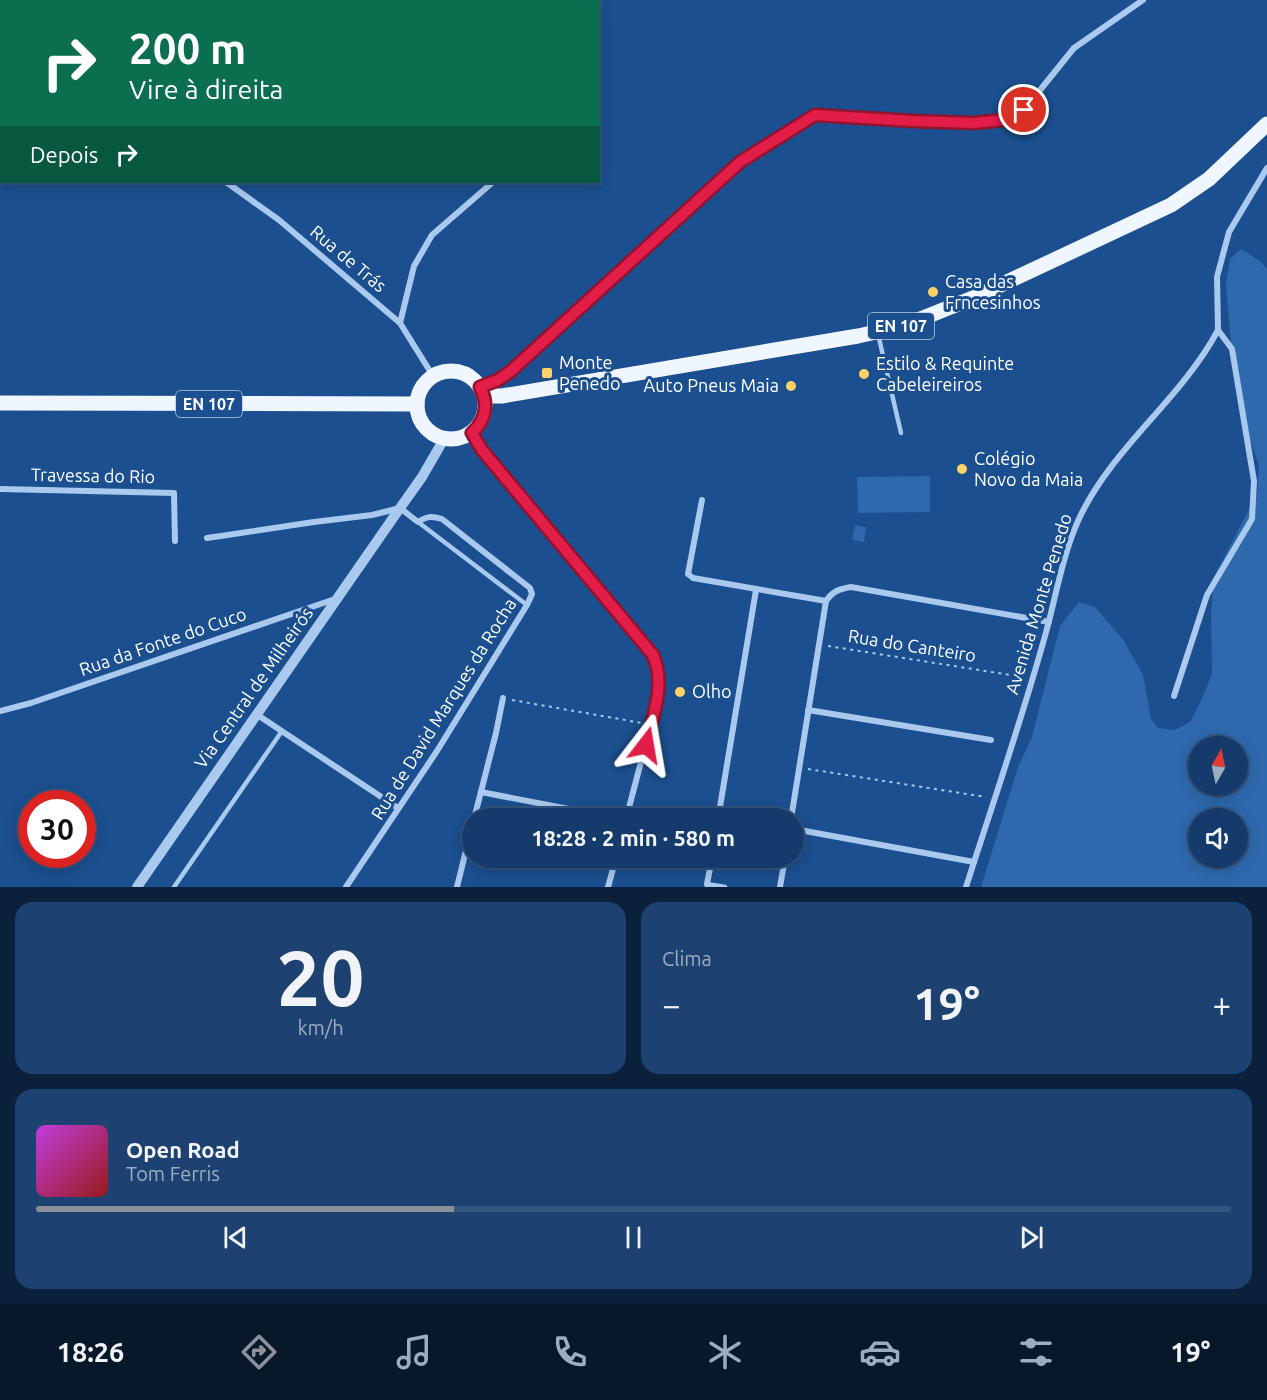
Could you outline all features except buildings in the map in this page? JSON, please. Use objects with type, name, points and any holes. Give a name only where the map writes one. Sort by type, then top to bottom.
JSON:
[{"type":"main road","name":"EN 107","points":[[482,392],[502,396],[903,326],[939,313],[1171,205],[1209,179],[1267,124]]},
{"type":"main road","points":[[455,371],[469,376],[482,392],[485,413],[472,433],[459,439],[444,439],[427,430],[421,422],[417,404],[421,388],[433,376],[455,371]]},
{"type":"main road","name":"EN 107","points":[[0,403],[417,404]]},
{"type":"street","points":[[482,392],[511,371],[740,162],[815,115],[974,123],[1002,120],[1024,110],[1074,48],[1143,0]]},
{"type":"street","points":[[1174,696],[1207,595],[1252,519],[1254,481],[1232,349],[1218,330],[1217,277],[1229,232],[1267,168]]},
{"type":"street","name":"Rua de Trás","points":[[227,183],[279,220],[400,323],[433,376]]},
{"type":"street","points":[[400,323],[414,266],[432,235],[492,183]]},
{"type":"street","name":"Avenida Monte Penedo","points":[[966,887],[1033,678],[1067,551],[1078,521],[1107,473],[1206,354],[1218,330]]},
{"type":"street","points":[[472,433],[482,450],[653,655],[658,667],[660,684],[629,808]]},
{"type":"street","name":"Via Central de Milheirós","points":[[136,887],[400,508],[444,439]]},
{"type":"street","name":"Travessa do Rio","points":[[0,489],[174,493],[175,541]]},
{"type":"street","points":[[702,500],[688,574],[693,578],[826,601]]},
{"type":"street","points":[[207,538],[372,515],[400,508],[418,522]]},
{"type":"street","name":"Rua de David Marques da Rocha","points":[[346,887],[437,751],[532,594],[530,588],[442,519],[434,516],[425,517],[418,522]]},
{"type":"street","points":[[793,808],[826,601],[831,594],[840,588],[851,587],[1049,622]]},
{"type":"street","points":[[720,808],[756,590]]},
{"type":"street","name":"Rua da Fonte do Cuco","points":[[0,711],[31,703],[336,599]]},
{"type":"street","points":[[477,808],[503,698]]},
{"type":"street","points":[[808,710],[991,740]]},
{"type":"street","points":[[256,714],[398,808]]},
{"type":"street","points":[[481,792],[564,808]]},
{"type":"street","points":[[804,831],[974,862]]},
{"type":"street","points":[[457,887],[462,867]]},
{"type":"street","points":[[608,887],[613,868]]},
{"type":"street","points":[[707,885],[710,868]]},
{"type":"street","points":[[780,887],[783,868]]},
{"type":"lane","points":[[877,332],[901,433]]},
{"type":"lane","points":[[418,522],[527,605]]},
{"type":"lane","points":[[174,887],[282,731]]},
{"type":"lane","points":[[707,885],[725,887]]},
{"type":"path","name":"Rua do Canteiro","points":[[819,645],[1033,678]]},
{"type":"path","points":[[503,698],[651,725]]},
{"type":"path","points":[[799,768],[994,798]]},
{"type":"shaded area","points":[[1241,249],[1260,261],[1267,269],[1267,887],[981,887],[1018,767],[1032,737],[1060,626],[1079,602],[1095,607],[1124,641],[1143,675],[1151,719],[1158,728],[1175,730],[1190,722],[1212,674],[1211,614],[1214,577],[1257,494],[1259,465],[1247,430],[1232,357],[1226,284],[1230,259]]},
{"type":"shaded area","points":[[930,476],[930,512],[858,513],[857,477]]},
{"type":"shaded area","points":[[855,525],[866,527],[864,542],[852,540]]},
{"type":"place","name":"Casa das Frncesinhos","points":[[933,292]]},
{"type":"place","name":"Monte Penedo","points":[[547,373]]},
{"type":"place","name":"Estilo & Requinte Cabeleireiros","points":[[864,374]]},
{"type":"place","name":"Auto Pneus Maia","points":[[791,386]]},
{"type":"place","name":"Colégio Novo da Maia","points":[[962,469]]},
{"type":"place","name":"Olho","points":[[680,692]]},
{"type":"route","points":[[646,745],[660,684],[658,667],[653,655],[482,450],[472,433],[483,420],[485,413],[485,396],[480,387],[498,380],[511,371],[740,162],[815,115],[974,123],[1002,120],[1024,110]]}]
